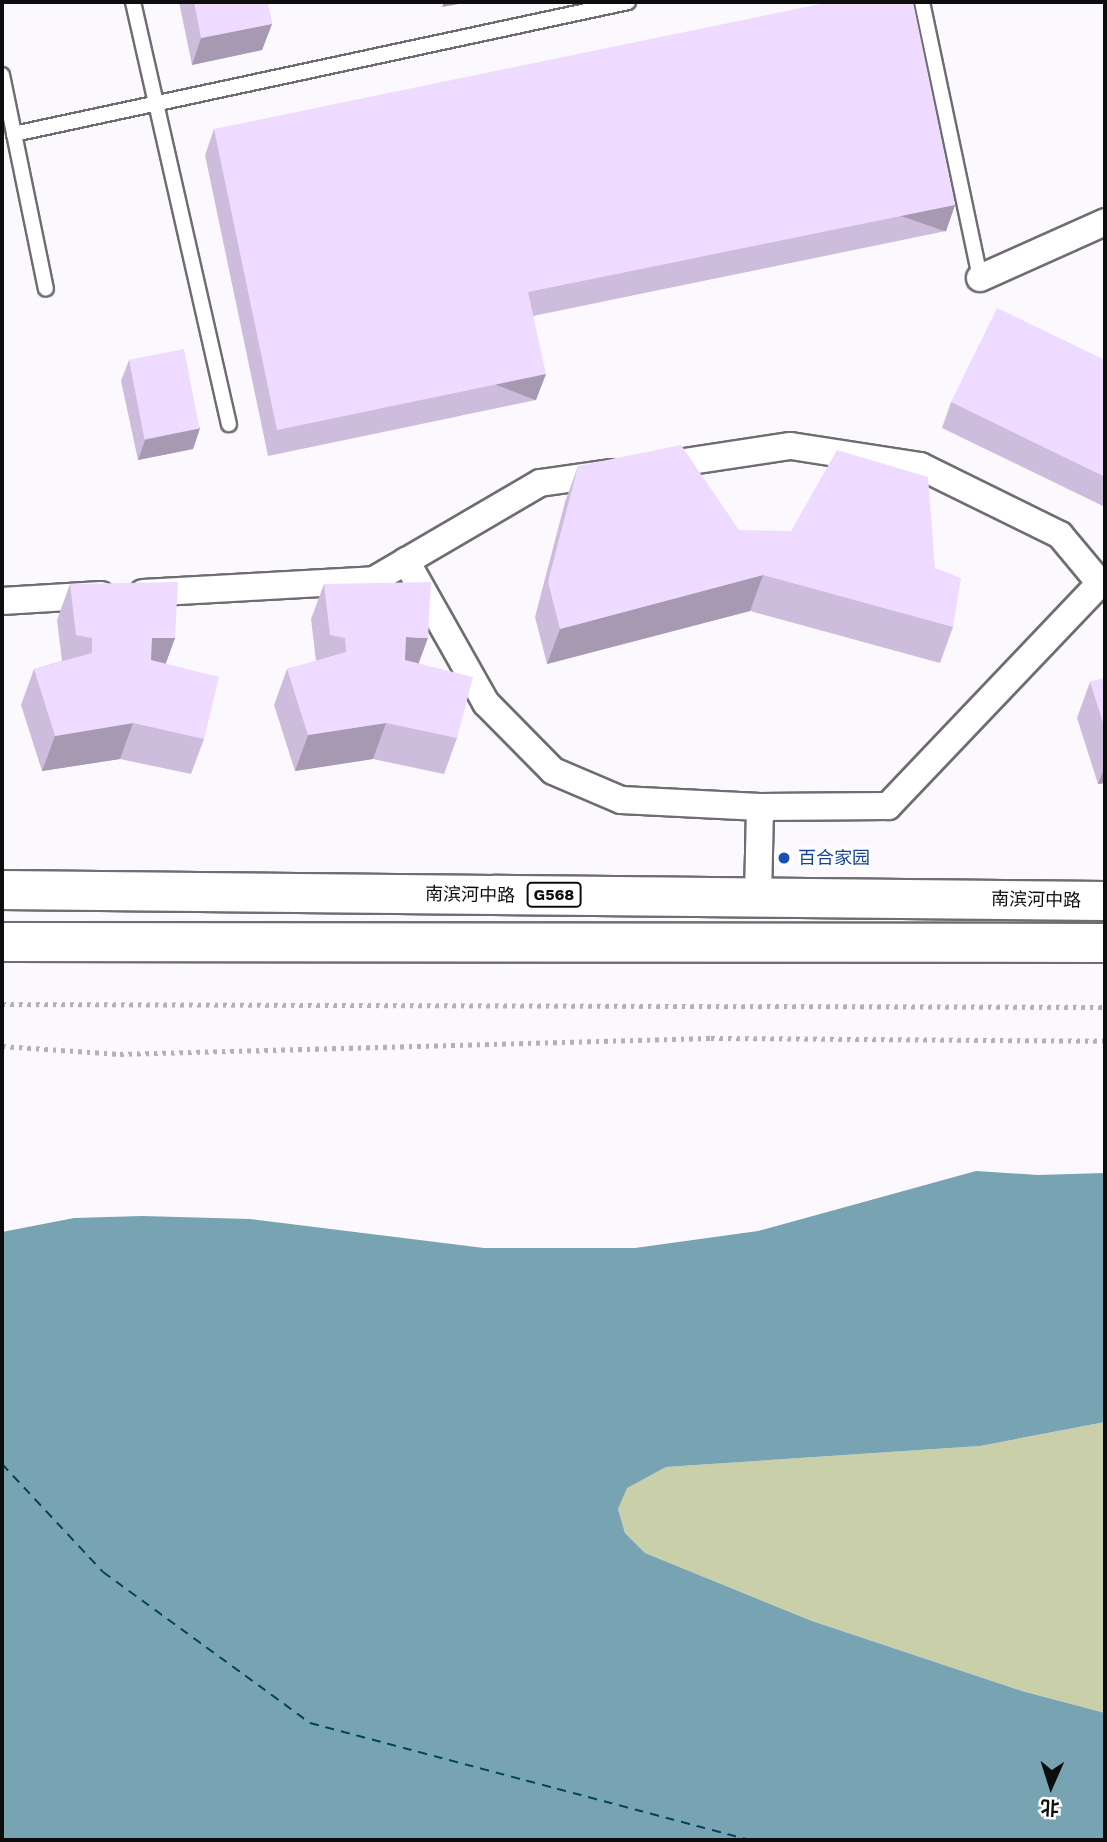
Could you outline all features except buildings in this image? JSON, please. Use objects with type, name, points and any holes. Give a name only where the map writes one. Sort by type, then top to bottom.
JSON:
[{"type":"highway","name":"南滨河中路","points":[[2,890],[1105,901]]},
{"type":"highway","points":[[2,942],[1105,943]]},
{"type":"street","points":[[980,278],[1105,222]]},
{"type":"street","points":[[2,601],[374,580],[406,561],[540,483],[790,446],[920,466],[1060,535],[1103,583],[888,806],[760,807],[621,800],[553,771],[486,703],[406,561]]},
{"type":"street","points":[[758,897],[760,807]]},
{"type":"lane","points":[[133,2],[229,424]]},
{"type":"lane","points":[[14,134],[628,2]]},
{"type":"lane","points":[[922,2],[980,278]]},
{"type":"lane","points":[[2,75],[46,289]]},
{"type":"path","points":[[2,1004],[1105,1007]]},
{"type":"path","points":[[2,1046],[120,1054],[711,1038],[1105,1041]]},
{"type":"green space","points":[[1105,1422],[1105,1713],[1022,1691],[812,1621],[645,1553],[625,1533],[618,1509],[626,1488],[666,1467],[980,1446]]},
{"type":"water","points":[[976,1171],[1038,1175],[1105,1173],[1105,1422],[980,1446],[666,1467],[627,1488],[618,1509],[625,1533],[645,1553],[812,1621],[1022,1691],[1105,1713],[1105,1840],[2,1840],[2,1232],[74,1218],[142,1216],[250,1219],[484,1248],[635,1248],[758,1231]]},
{"type":"ferry route","points":[[2,1464],[103,1572],[310,1723],[749,1840]]},
{"type":"place","name":"百合家园","points":[[784,858]]}]
